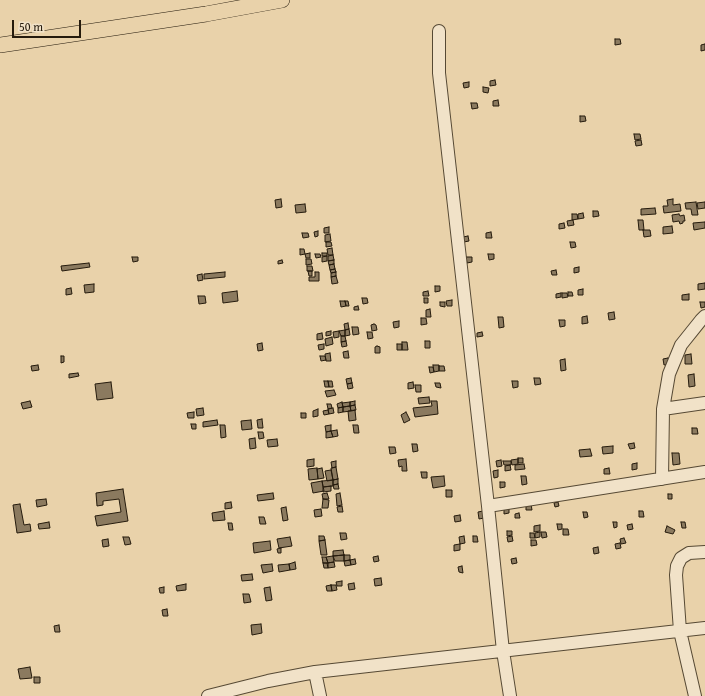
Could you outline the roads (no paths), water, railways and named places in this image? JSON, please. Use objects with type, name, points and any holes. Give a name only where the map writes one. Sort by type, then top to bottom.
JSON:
[{"type":"main road","points":[[0,45],[206,14],[282,0]]},
{"type":"street","points":[[439,32],[439,73],[503,651],[510,696]]},
{"type":"street","points":[[662,479],[663,409],[669,374],[682,344],[700,320],[705,316]]},
{"type":"street","points":[[663,409],[705,403]]},
{"type":"street","points":[[488,506],[705,472]]},
{"type":"street","points":[[695,696],[680,631],[676,575],[677,566],[681,558],[689,553],[705,552]]},
{"type":"street","points":[[208,696],[268,680],[315,672],[705,628]]},
{"type":"street","points":[[315,672],[320,696]]}]
